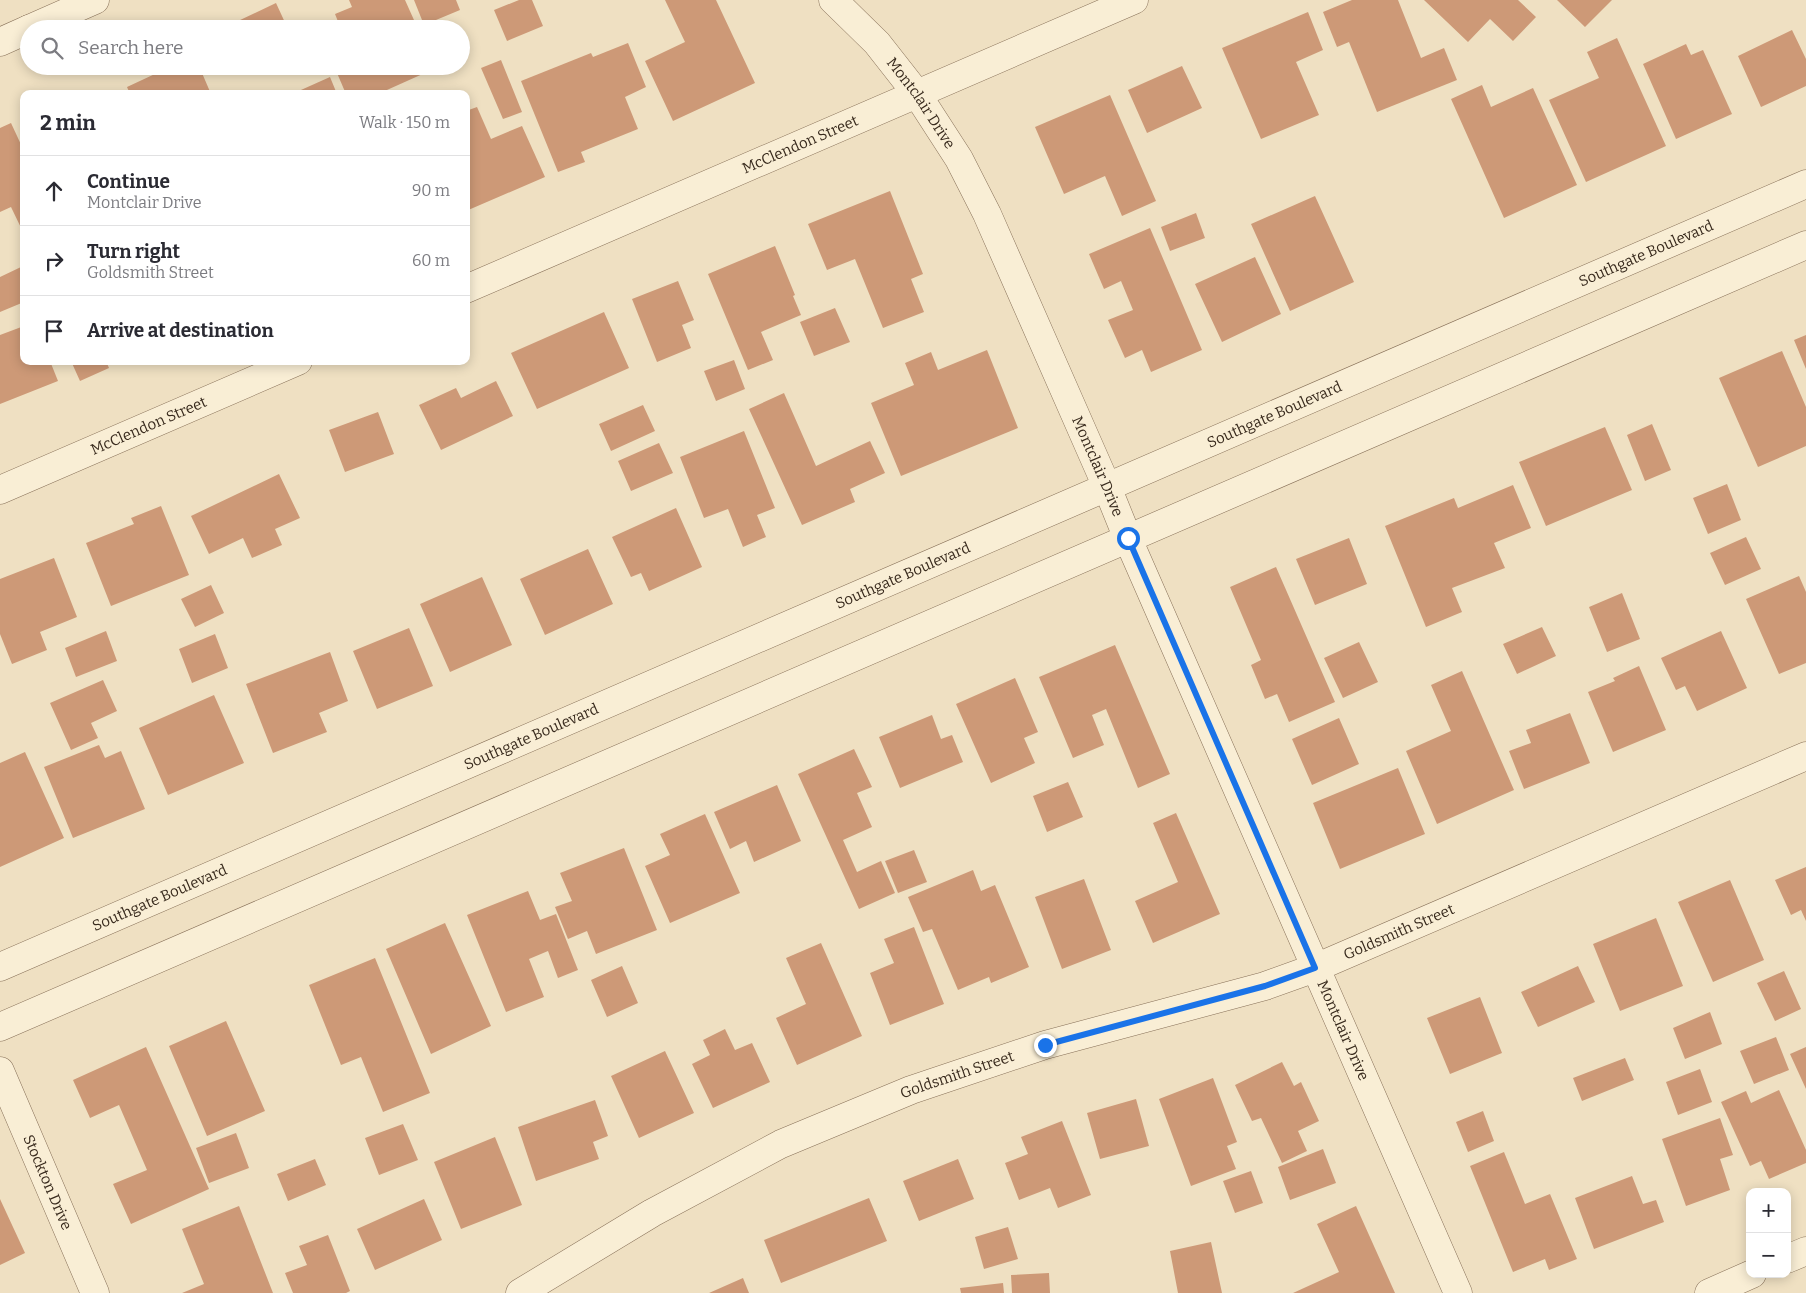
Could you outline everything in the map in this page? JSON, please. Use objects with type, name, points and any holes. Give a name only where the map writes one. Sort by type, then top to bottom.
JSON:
[{"type":"street","points":[[49,20],[95,0]]},
{"type":"street","name":"Montclair Drive","points":[[833,0],[877,43],[917,94],[959,159],[987,214],[1458,1293]]},
{"type":"street","name":"McClendon Street","points":[[470,286],[1134,0]]},
{"type":"street","points":[[0,42],[20,33]]},
{"type":"street","name":"Southgate Boulevard","points":[[0,967],[1806,184]]},
{"type":"street","points":[[0,1027],[1806,245]]},
{"type":"street","name":"McClendon Street","points":[[0,490],[289,365]]},
{"type":"street","name":"Goldsmith Street","points":[[520,1293],[652,1213],[780,1144],[911,1090],[1045,1045],[1265,986],[1315,968],[1806,756]]},
{"type":"street","name":"Stockton Drive","points":[[0,1071],[95,1293]]},
{"type":"street","points":[[1791,1257],[1806,1251]]},
{"type":"street","points":[[1709,1293],[1746,1277]]},
{"type":"building","points":[[349,0],[405,0],[414,20],[337,20],[335,14],[352,7]]},
{"type":"building","points":[[414,0],[456,0],[460,10],[436,20],[422,20]]},
{"type":"building","points":[[519,0],[532,0],[543,26],[507,41],[494,10]]},
{"type":"building","points":[[665,0],[716,0],[755,83],[673,121],[645,61],[685,42]]},
{"type":"building","points":[[1352,0],[1398,0],[1421,58],[1444,48],[1457,80],[1377,112],[1349,42],[1337,47],[1323,12]]},
{"type":"building","points":[[1424,0],[1518,0],[1536,17],[1513,41],[1490,19],[1468,42]]},
{"type":"building","points":[[1557,0],[1612,0],[1585,27]]},
{"type":"building","points":[[276,3],[284,20],[240,20]]},
{"type":"building","points":[[1308,12],[1323,50],[1296,62],[1319,115],[1261,139],[1222,48]]},
{"type":"building","points":[[1792,30],[1806,59],[1806,86],[1761,107],[1738,56]]},
{"type":"building","points":[[1617,38],[1666,146],[1586,182],[1549,100],[1599,78],[1587,52]]},
{"type":"building","points":[[628,43],[646,87],[625,97],[638,129],[581,152],[585,162],[558,172],[521,81],[591,53],[593,57]]},
{"type":"building","points":[[1686,44],[1691,55],[1703,50],[1732,114],[1676,139],[1643,64]]},
{"type":"building","points":[[501,60],[522,112],[503,119],[481,68]]},
{"type":"building","points":[[1182,66],[1202,108],[1147,133],[1128,90]]},
{"type":"building","points":[[153,75],[203,75],[209,90],[128,90],[127,87]]},
{"type":"building","points":[[338,75],[420,75],[387,90],[344,90]]},
{"type":"building","points":[[330,77],[335,90],[301,90]]},
{"type":"building","points":[[1482,85],[1491,107],[1533,88],[1577,185],[1504,218],[1451,99]]},
{"type":"building","points":[[1110,95],[1156,201],[1122,216],[1105,176],[1064,194],[1035,127]]},
{"type":"building","points":[[477,107],[491,139],[522,126],[545,177],[470,209],[470,110]]},
{"type":"building","points":[[11,123],[20,142],[20,226],[11,207],[0,212],[0,128]]},
{"type":"building","points":[[890,191],[923,274],[911,279],[924,312],[883,328],[855,259],[827,270],[808,224]]},
{"type":"building","points":[[1315,196],[1354,282],[1290,311],[1251,224]]},
{"type":"building","points":[[1196,213],[1205,238],[1170,251],[1161,227]]},
{"type":"building","points":[[1150,228],[1202,350],[1151,372],[1142,350],[1125,358],[1108,320],[1133,310],[1121,281],[1104,289],[1089,254]]},
{"type":"building","points":[[775,246],[801,315],[761,332],[773,360],[748,370],[708,274]]},
{"type":"building","points":[[1255,257],[1281,314],[1222,342],[1195,284]]},
{"type":"building","points":[[20,267],[20,304],[0,312],[0,277]]},
{"type":"building","points":[[678,281],[694,320],[682,325],[691,348],[657,362],[632,299]]},
{"type":"building","points":[[835,308],[850,342],[814,356],[800,322]]},
{"type":"building","points":[[604,312],[629,368],[537,409],[511,353]]},
{"type":"building","points":[[20,328],[20,365],[52,365],[58,381],[0,404],[0,335]]},
{"type":"building","points":[[1806,335],[1806,369],[1794,340]]},
{"type":"building","points":[[987,350],[1018,428],[901,476],[871,403],[914,385],[905,363],[931,352],[938,370]]},
{"type":"building","points":[[1782,351],[1806,407],[1806,446],[1758,467],[1719,378]]},
{"type":"building","points":[[734,360],[745,389],[716,401],[704,371]]},
{"type":"building","points":[[73,365],[108,365],[109,368],[80,381]]},
{"type":"building","points":[[496,381],[513,416],[441,450],[419,405],[456,388],[461,398]]},
{"type":"building","points":[[784,393],[816,466],[870,441],[885,473],[850,489],[855,502],[802,525],[749,409]]},
{"type":"building","points":[[643,405],[655,431],[611,451],[599,424]]},
{"type":"building","points":[[378,412],[394,454],[345,472],[329,430]]},
{"type":"building","points":[[1652,424],[1671,470],[1645,481],[1627,435]]},
{"type":"building","points":[[1605,427],[1632,490],[1546,526],[1519,462]]},
{"type":"building","points":[[744,431],[775,508],[757,515],[766,537],[743,547],[728,509],[704,518],[680,457]]},
{"type":"building","points":[[659,443],[673,473],[631,491],[618,461]]},
{"type":"building","points":[[279,474],[300,518],[275,529],[282,545],[252,558],[243,538],[209,554],[191,516]]},
{"type":"building","points":[[1727,484],[1741,520],[1708,534],[1693,498]]},
{"type":"building","points":[[1513,485],[1531,528],[1494,543],[1505,568],[1452,588],[1462,612],[1426,627],[1385,526],[1454,498],[1458,508]]},
{"type":"building","points":[[161,506],[189,575],[111,606],[86,543],[134,524],[131,518]]},
{"type":"building","points":[[676,508],[702,567],[649,591],[641,573],[631,577],[612,537]]},
{"type":"building","points":[[1746,537],[1761,569],[1725,585],[1710,553]]},
{"type":"building","points":[[1349,538],[1367,584],[1315,605],[1296,559]]},
{"type":"building","points":[[588,549],[613,604],[545,635],[520,579]]},
{"type":"building","points":[[54,558],[77,617],[40,632],[47,650],[12,664],[0,634],[0,579]]},
{"type":"building","points":[[1276,567],[1335,702],[1289,722],[1277,694],[1265,699],[1251,665],[1261,660],[1230,587]]},
{"type":"building","points":[[1799,576],[1806,592],[1806,663],[1779,674],[1746,599]]},
{"type":"building","points":[[482,577],[512,645],[450,672],[420,604]]},
{"type":"building","points":[[211,585],[224,613],[195,627],[181,599]]},
{"type":"building","points":[[1622,593],[1640,639],[1607,652],[1589,607]]},
{"type":"building","points":[[1542,627],[1556,656],[1517,674],[1503,644]]},
{"type":"building","points":[[409,628],[433,686],[377,709],[353,651]]},
{"type":"building","points":[[106,631],[117,661],[76,677],[65,648]]},
{"type":"building","points":[[1721,631],[1747,688],[1697,711],[1685,686],[1676,690],[1661,658]]},
{"type":"building","points":[[215,634],[228,668],[192,683],[179,649]]},
{"type":"building","points":[[1359,642],[1378,682],[1343,698],[1324,658]]},
{"type":"building","points":[[1115,645],[1170,774],[1138,788],[1106,709],[1092,715],[1104,745],[1073,758],[1039,677]]},
{"type":"building","points":[[330,652],[348,701],[319,713],[327,732],[273,753],[246,684]]},
{"type":"building","points":[[1639,666],[1666,730],[1613,752],[1588,692],[1615,681],[1613,678]]},
{"type":"building","points":[[1462,671],[1514,790],[1437,824],[1406,751],[1451,731],[1431,685]]},
{"type":"building","points":[[1015,678],[1038,732],[1024,738],[1035,763],[991,783],[956,704]]},
{"type":"building","points":[[103,680],[117,711],[91,723],[98,738],[71,750],[50,703]]},
{"type":"building","points":[[214,695],[244,763],[168,795],[139,728]]},
{"type":"building","points":[[1570,713],[1590,763],[1524,789],[1509,751],[1531,743],[1526,730]]},
{"type":"building","points":[[932,715],[941,739],[952,735],[963,762],[900,788],[879,737]]},
{"type":"building","points":[[1339,718],[1359,764],[1312,785],[1292,739]]},
{"type":"building","points":[[99,745],[105,758],[121,751],[145,809],[73,838],[44,767]]},
{"type":"building","points":[[854,749],[872,787],[857,793],[872,827],[843,840],[857,872],[881,861],[895,893],[859,909],[798,774]]},
{"type":"building","points":[[25,752],[64,838],[0,867],[0,763]]},
{"type":"building","points":[[1398,768],[1425,834],[1340,869],[1313,803]]},
{"type":"building","points":[[1068,782],[1083,817],[1047,832],[1033,796]]},
{"type":"building","points":[[777,785],[801,841],[754,862],[746,841],[730,849],[714,812]]},
{"type":"building","points":[[1176,813],[1220,914],[1153,943],[1135,901],[1178,882],[1153,823]]},
{"type":"building","points":[[705,814],[740,893],[670,923],[645,866],[670,855],[660,834]]},
{"type":"building","points":[[624,848],[657,930],[596,954],[587,931],[568,939],[555,907],[572,901],[560,873]]},
{"type":"building","points":[[914,850],[927,882],[898,893],[885,861]]},
{"type":"building","points":[[1806,867],[1806,921],[1801,910],[1791,915],[1775,880]]},
{"type":"building","points":[[973,870],[981,891],[995,885],[1029,967],[991,983],[989,977],[958,990],[932,929],[923,932],[908,897]]},
{"type":"building","points":[[1084,879],[1111,950],[1062,969],[1035,897]]},
{"type":"building","points":[[1730,880],[1764,960],[1713,982],[1678,902]]},
{"type":"building","points":[[528,891],[540,920],[556,914],[578,970],[558,978],[548,951],[529,959],[544,997],[506,1012],[467,915]]},
{"type":"building","points":[[1656,918],[1683,986],[1620,1011],[1593,944]]},
{"type":"building","points":[[445,923],[491,1026],[431,1054],[386,949]]},
{"type":"building","points":[[914,927],[944,1004],[890,1025],[870,973],[894,963],[884,939]]},
{"type":"building","points":[[821,943],[862,1036],[797,1065],[776,1018],[806,1004],[786,958]]},
{"type":"building","points":[[375,958],[430,1093],[383,1112],[361,1057],[341,1065],[309,985]]},
{"type":"building","points":[[622,966],[638,1003],[607,1017],[591,980]]},
{"type":"building","points":[[1578,966],[1595,1002],[1538,1027],[1521,992]]},
{"type":"building","points":[[1784,971],[1801,1009],[1775,1021],[1757,983]]},
{"type":"building","points":[[1480,997],[1502,1053],[1450,1074],[1427,1018]]},
{"type":"building","points":[[1710,1012],[1722,1044],[1685,1059],[1673,1028]]},
{"type":"building","points":[[226,1021],[265,1111],[207,1136],[169,1046]]},
{"type":"building","points":[[725,1029],[735,1050],[752,1043],[770,1082],[713,1108],[692,1064],[710,1055],[703,1040]]},
{"type":"building","points":[[1776,1037],[1789,1070],[1754,1084],[1740,1051]]},
{"type":"building","points":[[146,1047],[209,1189],[131,1224],[113,1184],[147,1170],[119,1105],[90,1118],[73,1080]]},
{"type":"building","points":[[1806,1047],[1806,1089],[1790,1054]]},
{"type":"building","points":[[665,1051],[694,1113],[639,1138],[611,1076]]},
{"type":"building","points":[[1625,1058],[1634,1080],[1582,1101],[1573,1078]]},
{"type":"building","points":[[1282,1062],[1294,1086],[1301,1082],[1319,1121],[1298,1131],[1307,1151],[1282,1163],[1261,1118],[1252,1121],[1235,1085]]},
{"type":"building","points":[[1700,1069],[1712,1102],[1678,1115],[1666,1082]]},
{"type":"building","points":[[1213,1078],[1237,1142],[1227,1146],[1236,1169],[1191,1186],[1159,1099]]},
{"type":"building","points":[[1779,1090],[1806,1150],[1806,1163],[1769,1179],[1761,1161],[1750,1166],[1721,1102],[1746,1091],[1751,1103]]},
{"type":"building","points":[[1136,1099],[1149,1146],[1100,1159],[1087,1113]]},
{"type":"building","points":[[595,1100],[608,1136],[593,1142],[599,1159],[536,1181],[518,1127]]},
{"type":"building","points":[[1483,1111],[1494,1141],[1468,1152],[1456,1122]]},
{"type":"building","points":[[1720,1118],[1733,1155],[1720,1159],[1730,1190],[1686,1206],[1662,1139]]},
{"type":"building","points":[[1062,1121],[1091,1195],[1058,1208],[1050,1188],[1019,1200],[1005,1163],[1028,1154],[1021,1137]]},
{"type":"building","points":[[403,1124],[418,1160],[379,1175],[365,1138]]},
{"type":"building","points":[[236,1133],[249,1168],[209,1183],[196,1148]]},
{"type":"building","points":[[495,1137],[522,1205],[461,1229],[434,1162]]},
{"type":"building","points":[[1323,1149],[1336,1183],[1290,1200],[1278,1167]]},
{"type":"building","points":[[1504,1152],[1525,1204],[1550,1194],[1577,1259],[1549,1270],[1545,1259],[1513,1272],[1470,1166]]},
{"type":"building","points":[[315,1159],[326,1185],[288,1201],[277,1174]]},
{"type":"building","points":[[958,1159],[974,1199],[919,1221],[903,1181]]},
{"type":"building","points":[[1251,1171],[1263,1203],[1235,1213],[1223,1181]]},
{"type":"building","points":[[1632,1176],[1643,1204],[1656,1200],[1664,1222],[1594,1249],[1575,1198]]},
{"type":"building","points":[[869,1198],[887,1241],[781,1283],[764,1240]]},
{"type":"building","points":[[0,1199],[25,1253],[0,1265]]},
{"type":"building","points":[[424,1199],[442,1240],[375,1270],[357,1229]]},
{"type":"building","points":[[239,1206],[273,1293],[182,1293],[204,1284],[182,1229]]},
{"type":"building","points":[[1356,1206],[1395,1293],[1293,1293],[1339,1272],[1317,1224]]},
{"type":"building","points":[[1008,1227],[1018,1259],[984,1269],[975,1237]]},
{"type":"building","points":[[328,1235],[350,1291],[346,1293],[293,1293],[285,1273],[307,1265],[299,1246]]},
{"type":"building","points":[[1211,1242],[1222,1293],[1178,1293],[1170,1251]]},
{"type":"building","points":[[1049,1273],[1050,1293],[1012,1293],[1011,1275]]},
{"type":"building","points":[[743,1278],[749,1293],[709,1293]]},
{"type":"building","points":[[1003,1283],[1004,1293],[961,1293],[960,1288]]},
{"type":"route","points":[[1045,1045],[1265,986],[1315,968],[1128,538]]}]
